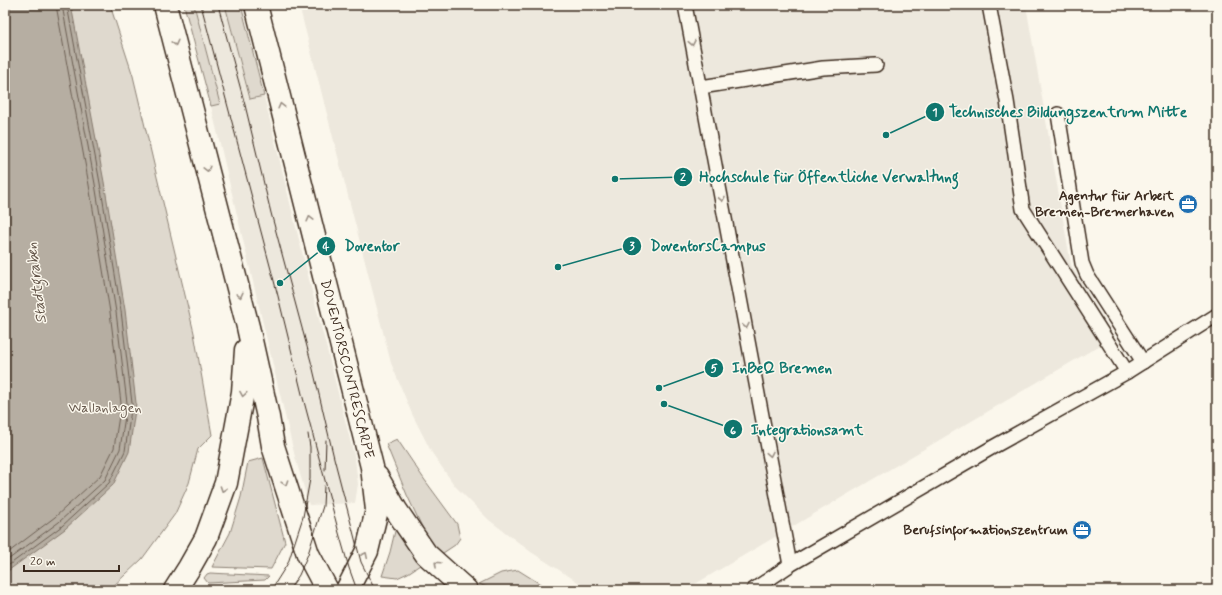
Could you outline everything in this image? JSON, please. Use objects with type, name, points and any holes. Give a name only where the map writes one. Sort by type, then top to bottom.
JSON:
[{"type":"main road","points":[[165,5],[248,327],[273,446],[308,554],[327,590]]},
{"type":"main road","name":"DOVENTORSCONTRESCARPE","points":[[256,5],[372,467],[377,510],[367,551],[347,590]]},
{"type":"main road","points":[[175,590],[206,538],[226,483],[244,392],[248,327]]},
{"type":"main road","points":[[372,467],[396,510],[426,554],[466,590]]},
{"type":"lane","points":[[685,5],[790,565]]},
{"type":"lane","points":[[989,5],[1007,101],[1023,209],[1127,372]]},
{"type":"lane","points":[[701,87],[823,68],[876,65]]},
{"type":"lane","points":[[1058,114],[1082,263],[1087,275],[1143,362]]},
{"type":"lane","points":[[753,590],[790,565],[993,447],[1127,372],[1217,315]]},
{"type":"shaded area","points":[[194,5],[225,5],[249,99],[264,96],[355,459],[358,484],[355,503],[309,505],[295,457],[211,106],[220,103]]},
{"type":"shaded area","points":[[299,5],[1026,5],[1071,265],[1114,337],[685,590],[593,590],[531,552],[489,520],[455,486],[432,453],[412,414],[391,363]]},
{"type":"green space","name":"Wallanlagen","points":[[5,5],[110,5],[133,76],[194,333],[212,435],[198,449],[189,483],[175,514],[142,559],[109,590],[5,590]]},
{"type":"green space","points":[[184,5],[194,5],[220,104],[211,106]]},
{"type":"green space","points":[[225,5],[241,5],[264,96],[250,99]]},
{"type":"green space","points":[[397,439],[457,524],[460,538],[455,545],[440,555],[423,529],[386,444]]},
{"type":"green space","points":[[263,458],[285,542],[271,569],[212,567],[230,533],[241,497],[248,462]]},
{"type":"green space","points":[[396,527],[407,547],[420,565],[397,578],[382,576]]},
{"type":"green space","points":[[518,570],[550,590],[494,590],[479,584],[501,573]]},
{"type":"green space","points":[[210,573],[269,576],[265,580],[208,583],[204,578]]},
{"type":"water","name":"Stadtgraben","points":[[5,5],[71,5],[104,182],[125,310],[136,403],[129,452],[113,485],[65,529],[5,573]]},
{"type":"tram line","points":[[201,5],[339,533],[357,590]]},
{"type":"tram line","points":[[218,5],[245,105],[271,213],[313,369],[361,562],[375,590]]},
{"type":"tram line","points":[[271,590],[288,563],[303,517],[310,479],[310,447],[308,434]]},
{"type":"tram line","points":[[325,470],[326,440]]},
{"type":"tram line","points":[[289,590],[299,575],[308,554],[323,506],[324,486]]},
{"type":"place","name":"Technisches Bildungszentrum Mitte","points":[[886,135]]},
{"type":"place","name":"Hochschule für Öffentliche Verwaltung","points":[[615,179]]},
{"type":"place","name":"Agentur für Arbeit Bremen-Bremerhaven","points":[[1188,204]]},
{"type":"place","name":"DoventorsCampus","points":[[558,267]]},
{"type":"place","name":"Doventor","points":[[280,283]]},
{"type":"place","name":"InBeQ Bremen","points":[[659,388]]},
{"type":"place","name":"Integrationsamt","points":[[664,404]]},
{"type":"place","name":"Berufsinformationszentrum","points":[[1082,530]]}]
